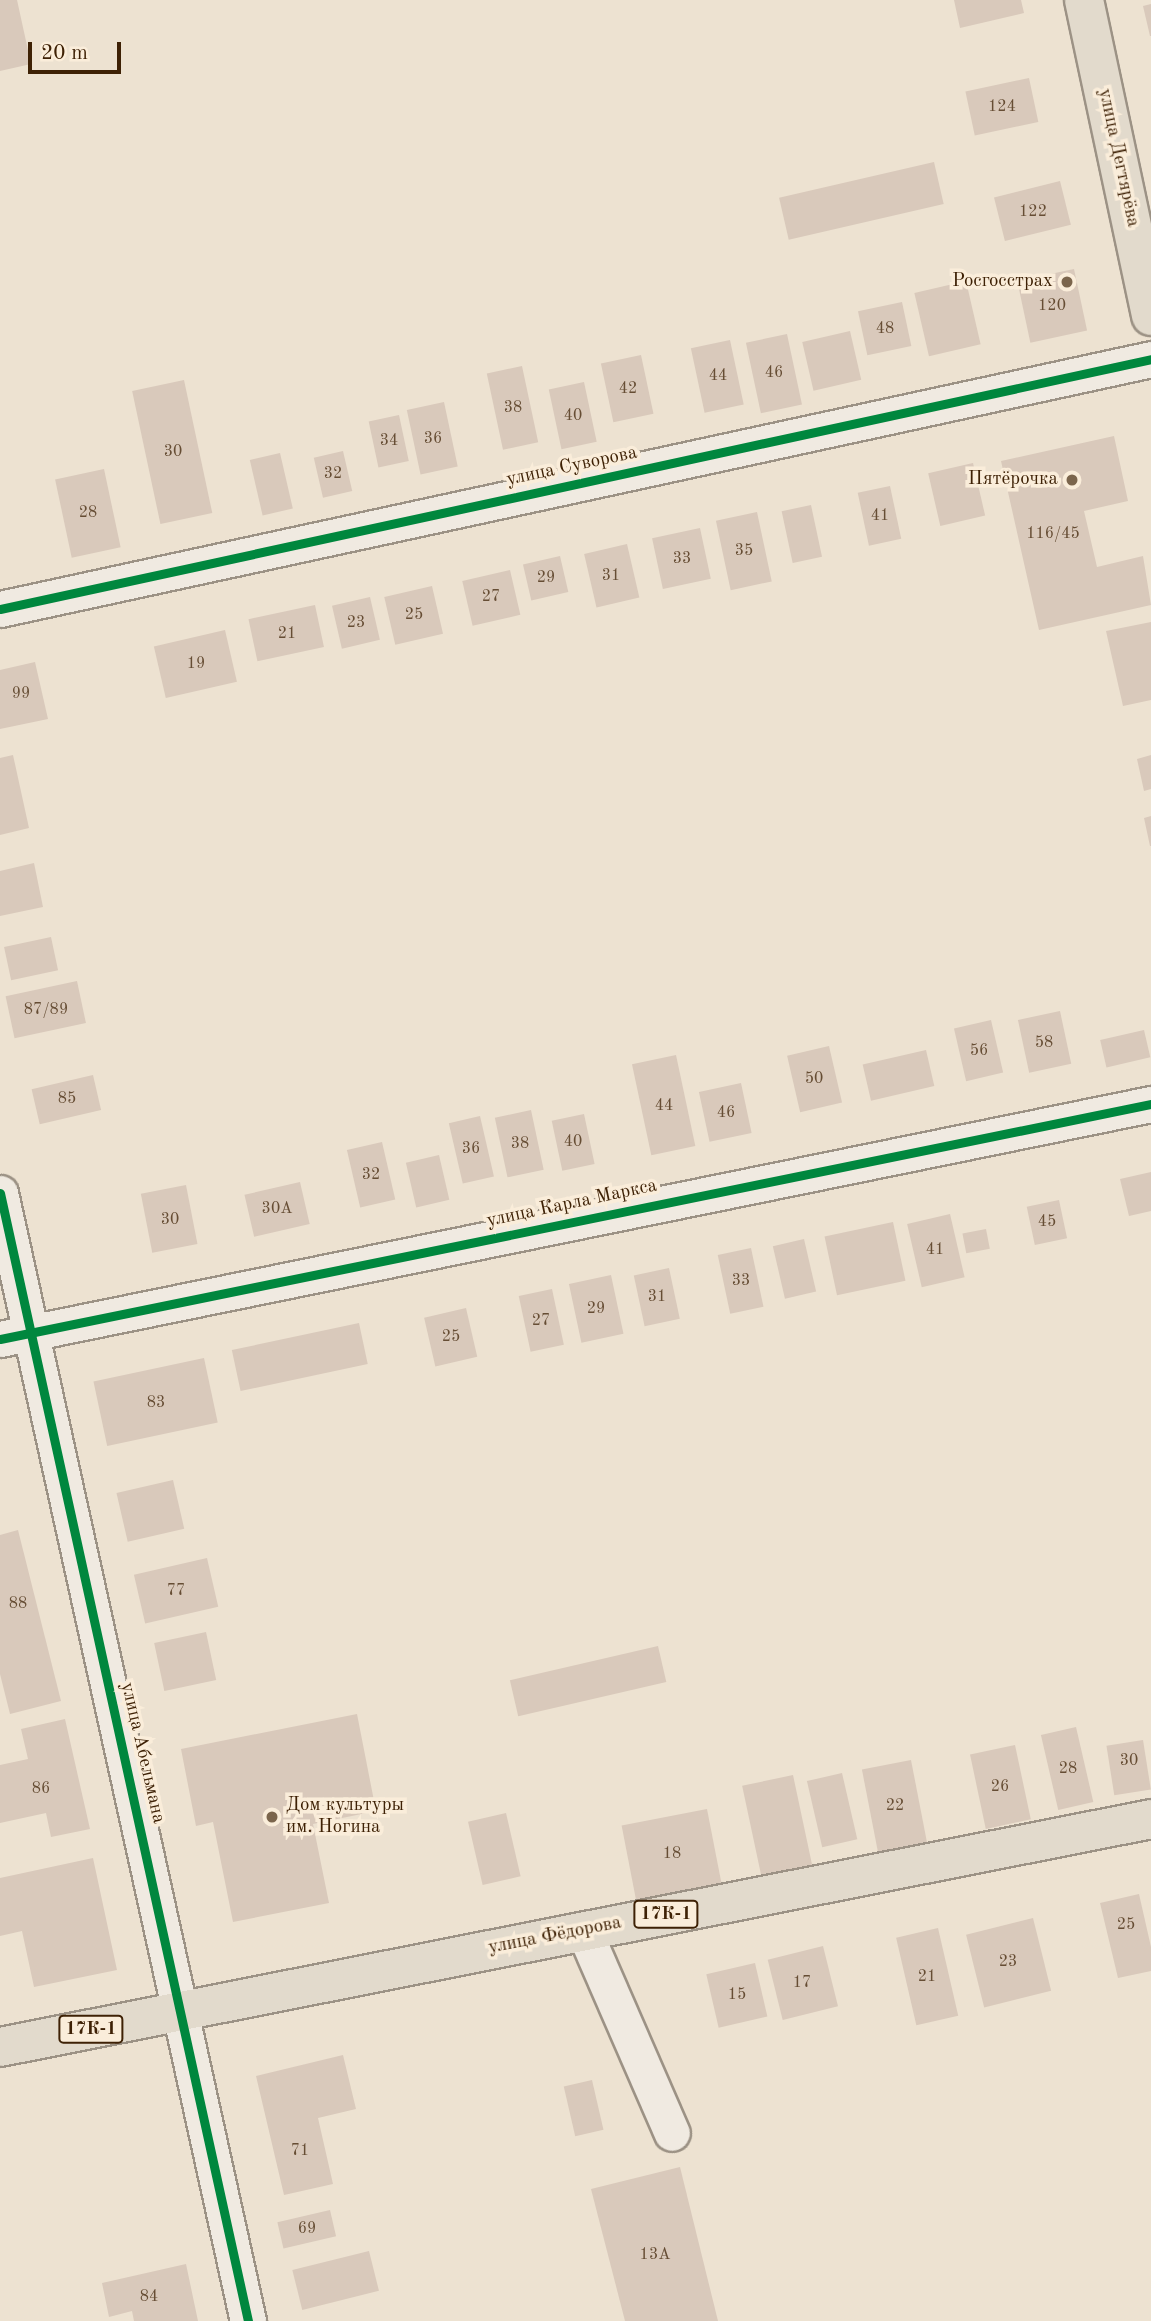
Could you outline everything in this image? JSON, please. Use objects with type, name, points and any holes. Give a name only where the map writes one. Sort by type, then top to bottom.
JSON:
[{"type":"main road","name":"улица Дегтярёва","points":[[1084,0],[1151,316]]},
{"type":"main road","name":"улица Фёдорова","points":[[0,2047],[1151,1819]]},
{"type":"street","name":"улица Суворова","points":[[0,609],[1151,359]]},
{"type":"street","name":"улица Карла Маркса","points":[[15,1336],[1151,1104]]},
{"type":"street","name":"улица Абельмана","points":[[0,1193],[15,1336],[181,2011],[248,2321]]},
{"type":"street","points":[[584,1931],[672,2133]]},
{"type":"building","points":[[0,0],[17,0],[31,64],[0,71]]},
{"type":"building","points":[[954,0],[1021,0],[1024,13],[960,28]]},
{"type":"building","points":[[1151,4],[1151,36],[1150,36],[1143,6]]},
{"type":"building","points":[[1029,78],[1038,122],[975,136],[965,92]]},
{"type":"building","points":[[934,162],[944,204],[789,240],[779,198]]},
{"type":"building","points":[[1060,181],[1071,225],[1005,241],[994,197]]},
{"type":"building","points":[[1074,269],[1087,331],[1030,343],[1017,281]]},
{"type":"building","points":[[966,281],[981,344],[929,356],[914,293]]},
{"type":"building","points":[[902,302],[911,346],[867,355],[858,311]]},
{"type":"building","points":[[850,331],[861,380],[814,391],[802,342]]},
{"type":"building","points":[[787,334],[802,404],[761,413],[746,343]]},
{"type":"building","points":[[730,340],[744,405],[705,413],[691,348]]},
{"type":"building","points":[[641,355],[653,414],[613,422],[601,364]]},
{"type":"building","points":[[522,366],[538,442],[503,450],[487,373]]},
{"type":"building","points":[[184,380],[212,513],[160,524],[132,391]]},
{"type":"building","points":[[584,382],[597,442],[561,449],[549,389]]},
{"type":"building","points":[[444,402],[458,467],[421,474],[407,410]]},
{"type":"building","points":[[399,415],[409,461],[378,467],[369,421]]},
{"type":"building","points":[[1114,436],[1128,501],[1084,511],[1097,567],[1143,556],[1151,605],[1039,630],[1001,461]]},
{"type":"building","points":[[343,451],[352,491],[323,498],[314,458]]},
{"type":"building","points":[[280,453],[293,509],[263,516],[250,460]]},
{"type":"building","points":[[973,463],[985,516],[940,526],[928,473]]},
{"type":"building","points":[[104,469],[121,547],[72,558],[55,479]]},
{"type":"building","points":[[890,486],[901,539],[869,546],[858,493]]},
{"type":"building","points":[[811,505],[822,557],[793,563],[782,511]]},
{"type":"building","points":[[757,512],[772,581],[731,590],[716,521]]},
{"type":"building","points":[[700,528],[711,579],[663,589],[652,538]]},
{"type":"building","points":[[627,544],[639,598],[597,607],[584,554]]},
{"type":"building","points":[[560,556],[568,592],[531,601],[523,565]]},
{"type":"building","points":[[510,570],[520,615],[473,626],[462,581]]},
{"type":"building","points":[[432,586],[443,634],[395,645],[384,597]]},
{"type":"building","points":[[370,597],[380,640],[342,649],[332,606]]},
{"type":"building","points":[[315,605],[324,647],[257,661],[248,619]]},
{"type":"building","points":[[1151,622],[1151,700],[1123,706],[1106,631]]},
{"type":"building","points":[[225,630],[237,682],[166,698],[154,646]]},
{"type":"building","points":[[35,662],[48,719],[0,729],[0,670]]},
{"type":"building","points":[[13,755],[29,828],[0,835],[0,758]]},
{"type":"building","points":[[1151,755],[1151,789],[1144,791],[1137,759]]},
{"type":"building","points":[[1151,816],[1151,846],[1150,846],[1144,818]]},
{"type":"building","points":[[34,863],[43,907],[0,916],[0,871]]},
{"type":"building","points":[[51,937],[58,970],[11,980],[4,947]]},
{"type":"building","points":[[77,981],[86,1023],[15,1038],[6,996]]},
{"type":"building","points":[[1060,1011],[1071,1064],[1029,1073],[1018,1020]]},
{"type":"building","points":[[991,1020],[1003,1073],[966,1081],[954,1029]]},
{"type":"building","points":[[1144,1030],[1150,1057],[1106,1067],[1100,1040]]},
{"type":"building","points":[[829,1046],[842,1103],[800,1112],[787,1056]]},
{"type":"building","points":[[926,1050],[934,1086],[871,1101],[863,1065]]},
{"type":"building","points":[[676,1055],[695,1146],[651,1155],[632,1064]]},
{"type":"building","points":[[93,1075],[101,1110],[40,1124],[32,1089]]},
{"type":"building","points":[[741,1083],[752,1133],[710,1142],[699,1092]]},
{"type":"building","points":[[531,1110],[544,1170],[507,1177],[495,1118]]},
{"type":"building","points":[[584,1114],[595,1164],[562,1171],[552,1121]]},
{"type":"building","points":[[480,1116],[494,1176],[463,1184],[449,1123]]},
{"type":"building","points":[[382,1142],[395,1199],[360,1208],[347,1150]]},
{"type":"building","points":[[439,1155],[449,1200],[416,1207],[406,1163]]},
{"type":"building","points":[[1151,1172],[1151,1211],[1129,1216],[1120,1179]]},
{"type":"building","points":[[300,1182],[310,1224],[254,1237],[244,1195]]},
{"type":"building","points":[[186,1185],[197,1244],[152,1253],[141,1194]]},
{"type":"building","points":[[1059,1200],[1067,1238],[1035,1245],[1027,1207]]},
{"type":"building","points":[[950,1214],[965,1277],[922,1287],[907,1224]]},
{"type":"building","points":[[893,1222],[905,1281],[837,1295],[825,1237]]},
{"type":"building","points":[[986,1229],[990,1249],[966,1253],[962,1234]]},
{"type":"building","points":[[804,1239],[816,1292],[785,1299],[773,1246]]},
{"type":"building","points":[[751,1248],[763,1307],[730,1314],[718,1255]]},
{"type":"building","points":[[669,1268],[680,1319],[645,1326],[634,1275]]},
{"type":"building","points":[[611,1275],[623,1334],[581,1343],[569,1284]]},
{"type":"building","points":[[552,1289],[564,1345],[531,1352],[519,1296]]},
{"type":"building","points":[[466,1308],[477,1357],[435,1366],[424,1318]]},
{"type":"building","points":[[359,1323],[368,1364],[241,1391],[232,1350]]},
{"type":"building","points":[[204,1358],[218,1423],[107,1446],[93,1381]]},
{"type":"building","points":[[173,1480],[184,1529],[128,1542],[116,1493]]},
{"type":"building","points":[[18,1530],[61,1701],[10,1714],[0,1674],[0,1535]]},
{"type":"building","points":[[207,1558],[218,1607],[145,1624],[134,1575]]},
{"type":"building","points":[[206,1632],[216,1680],[164,1691],[154,1643]]},
{"type":"building","points":[[658,1646],[666,1682],[518,1716],[510,1680]]},
{"type":"building","name":"Дом культуры им. Ногина","points":[[357,1714],[376,1811],[313,1824],[329,1903],[233,1922],[213,1822],[196,1826],[181,1749]]},
{"type":"building","points":[[65,1719],[90,1829],[51,1837],[46,1813],[0,1823],[0,1765],[28,1759],[21,1729]]},
{"type":"building","points":[[1076,1727],[1093,1802],[1058,1810],[1041,1735]]},
{"type":"building","points":[[1143,1740],[1151,1789],[1114,1795],[1106,1746]]},
{"type":"building","points":[[1015,1745],[1031,1819],[986,1829],[970,1755]]},
{"type":"building","points":[[911,1760],[927,1844],[878,1854],[862,1770]]},
{"type":"building","points":[[842,1773],[857,1839],[822,1847],[807,1781]]},
{"type":"building","points":[[793,1775],[812,1865],[761,1876],[742,1786]]},
{"type":"building","points":[[707,1809],[722,1884],[636,1900],[622,1826]]},
{"type":"building","points":[[506,1813],[521,1876],[483,1885],[468,1822]]},
{"type":"building","points":[[93,1858],[117,1970],[34,1987],[22,1931],[0,1936],[0,1878]]},
{"type":"building","points":[[1139,1894],[1151,1947],[1151,1971],[1118,1978],[1100,1903]]},
{"type":"building","points":[[1033,1918],[1051,1991],[984,2007],[966,1935]]},
{"type":"building","points":[[938,1928],[958,2016],[916,2025],[896,1938]]},
{"type":"building","points":[[823,1946],[838,2006],[783,2020],[768,1960]]},
{"type":"building","points":[[755,1963],[767,2017],[719,2028],[706,1974]]},
{"type":"building","points":[[343,2055],[356,2109],[318,2118],[333,2184],[284,2195],[256,2076]]},
{"type":"building","points":[[592,2080],[603,2130],[575,2136],[564,2087]]},
{"type":"building","points":[[680,2167],[718,2321],[625,2321],[591,2189]]},
{"type":"building","points":[[330,2210],[336,2236],[283,2248],[277,2222]]},
{"type":"building","points":[[369,2251],[379,2291],[302,2310],[292,2270]]},
{"type":"building","points":[[186,2264],[198,2321],[134,2321],[132,2311],[109,2317],[102,2283]]},
{"type":"cycle path","points":[[0,609],[1151,359]]},
{"type":"cycle path","points":[[0,1339],[1151,1104]]},
{"type":"cycle path","points":[[0,1193],[248,2321]]},
{"type":"place","name":"Росгосстрах","points":[[1067,282]]},
{"type":"place","name":"Пятёрочка","points":[[1072,480]]},
{"type":"place","name":"Дом культуры им. Ногина","points":[[272,1817]]}]
